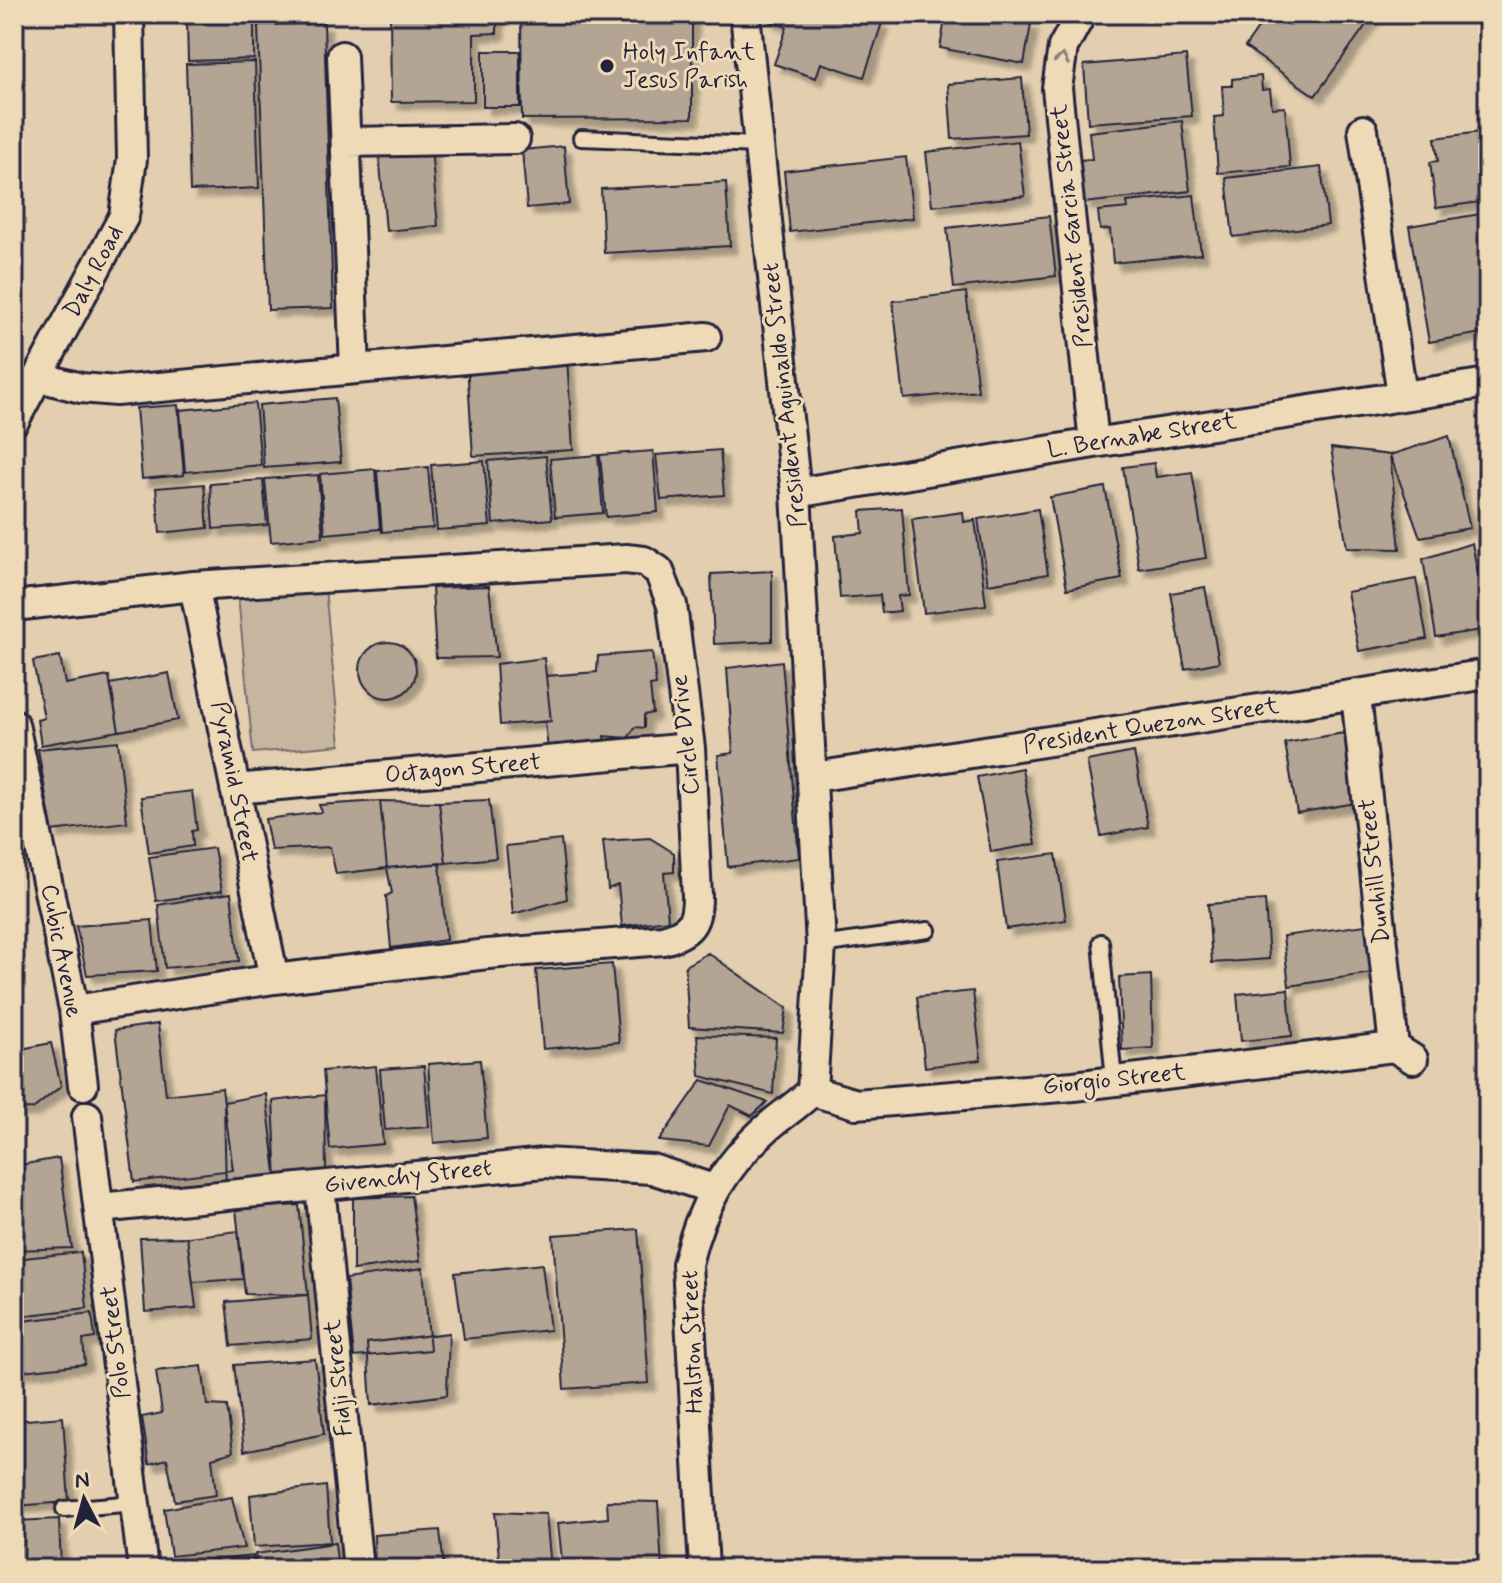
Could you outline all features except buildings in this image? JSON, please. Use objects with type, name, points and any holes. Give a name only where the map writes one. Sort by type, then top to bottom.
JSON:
[{"type":"street","name":"Daly Road","points":[[14,421],[124,216],[132,159],[129,14]]},
{"type":"street","name":"President Aguinaldo Street","points":[[745,14],[796,493],[814,777]]},
{"type":"street","name":"President Garcia Street","points":[[1081,14],[1063,47],[1057,88],[1094,443]]},
{"type":"street","points":[[342,56],[355,369]]},
{"type":"street","points":[[1363,130],[1402,395]]},
{"type":"street","points":[[346,142],[515,139]]},
{"type":"street","points":[[39,377],[81,388],[116,391],[706,337]]},
{"type":"street","name":"L. Bernabe Street","points":[[796,493],[1094,443],[1488,383]]},
{"type":"street","name":"Circle Drive","points":[[14,606],[194,586],[611,560],[644,561],[659,571],[668,588],[690,748],[697,914],[692,927],[663,940],[488,954],[274,979],[74,1010]]},
{"type":"street","name":"Pyramid Street","points":[[194,586],[274,979]]},
{"type":"street","name":"President Quezon Street","points":[[814,777],[1488,674]]},
{"type":"street","name":"Dunhill Street","points":[[1356,695],[1403,1053]]},
{"type":"street","name":"Cubic Avenue","points":[[14,724],[74,1010],[83,1085]]},
{"type":"street","name":"Octagon Street","points":[[235,789],[690,748]]},
{"type":"street","points":[[812,1091],[821,945],[814,777]]},
{"type":"street","name":"Giorgio Street","points":[[812,1091],[856,1104],[1403,1053]]},
{"type":"street","name":"Halston Street","points":[[704,1569],[687,1264],[694,1231],[713,1189],[728,1168],[769,1126],[812,1091]]},
{"type":"street","name":"Polo Street","points":[[87,1116],[143,1569]]},
{"type":"street","name":"Givenchy Street","points":[[100,1208],[544,1163],[652,1169],[713,1189]]},
{"type":"street","name":"Fidji Street","points":[[320,1186],[358,1569]]},
{"type":"lane","points":[[581,138],[759,145]]},
{"type":"lane","points":[[821,945],[928,930]]},
{"type":"lane","points":[[1101,942],[1114,1081]]},
{"type":"lane","points":[[64,1509],[136,1503]]},
{"type":"shaded area","points":[[325,588],[340,745],[253,753],[238,596]]},
{"type":"place","name":"Holy Infant Jesus Parish","points":[[607,66]]}]
